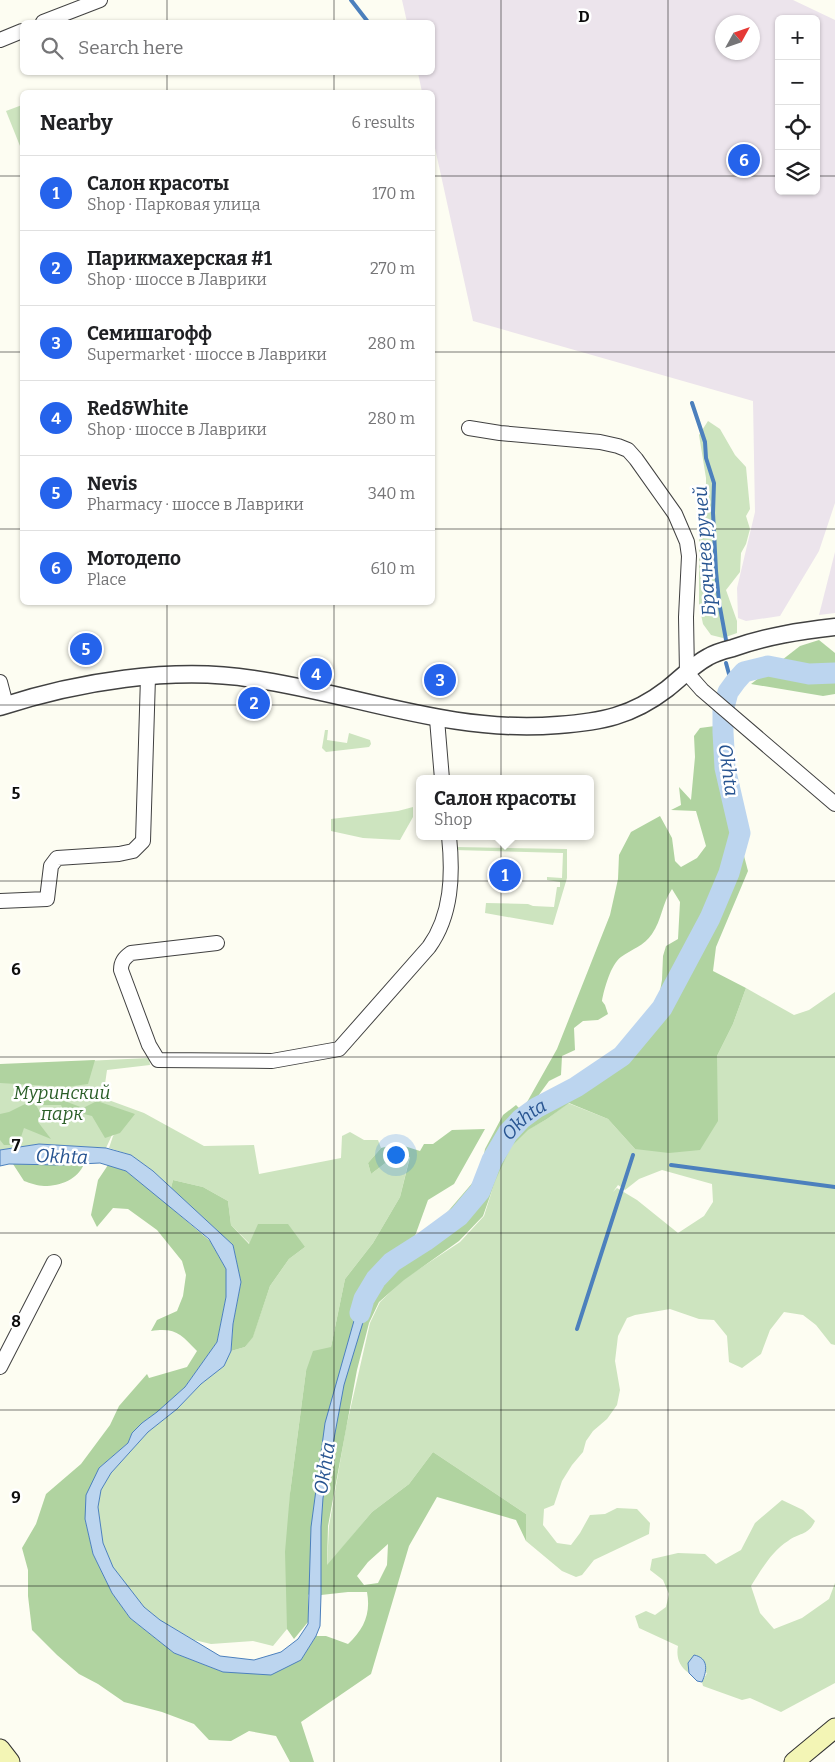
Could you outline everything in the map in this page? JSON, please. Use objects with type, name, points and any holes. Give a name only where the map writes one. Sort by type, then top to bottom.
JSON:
[{"type":"main road","points":[[794,1762],[835,1728]]},
{"type":"street","points":[[48,20],[100,0]]},
{"type":"street","points":[[0,40],[20,32]]},
{"type":"street","points":[[469,428],[500,433],[600,442],[622,448],[636,459],[675,514],[687,542],[689,556],[686,617],[687,672],[702,690],[835,804]]},
{"type":"street","points":[[0,682],[3,706],[89,684],[148,677],[178,674],[250,678],[437,719],[469,724],[555,726],[588,722],[632,711],[658,695],[698,663],[715,654],[742,644],[778,634],[835,627]]},
{"type":"street","points":[[0,901],[47,899],[50,866],[58,858],[119,854],[133,851],[143,841],[148,677]]},
{"type":"street","points":[[437,719],[442,775]]},
{"type":"street","points":[[217,943],[131,953],[124,958],[121,970],[149,1045],[158,1060],[272,1061],[339,1050],[437,936],[451,891],[452,860],[450,840]]},
{"type":"street","points":[[0,1367],[54,1262]]},
{"type":"shaded area","points":[[402,0],[793,0],[835,20],[835,503],[819,551],[780,616],[746,621],[738,618],[737,588],[755,512],[753,401],[473,321],[435,148],[435,90],[422,90],[418,75],[435,75],[435,20],[407,20]]},
{"type":"shaded area","points":[[835,552],[835,613],[819,615]]},
{"type":"green space","points":[[20,106],[20,146],[6,111]]},
{"type":"green space","points":[[708,421],[720,429],[735,455],[746,467],[750,509],[746,516],[750,529],[746,544],[741,553],[740,572],[726,590],[737,621],[737,633],[723,638],[711,635],[703,624],[699,605],[699,520],[706,505],[706,478],[699,435]]},
{"type":"green space","points":[[819,640],[835,653],[835,694],[823,696],[751,684],[800,646]]},
{"type":"green space","points":[[715,726],[718,757],[748,871],[716,947],[713,971],[746,988],[733,1024],[717,1056],[718,1121],[700,1150],[669,1153],[635,1149],[608,1119],[569,1103],[528,1130],[511,1147],[496,1179],[483,1216],[459,1241],[404,1280],[379,1302],[369,1323],[357,1370],[328,1526],[327,1565],[372,1512],[409,1484],[433,1452],[526,1514],[526,1541],[516,1520],[437,1497],[409,1546],[371,1674],[301,1722],[314,1762],[290,1762],[276,1736],[249,1731],[231,1741],[209,1740],[194,1724],[162,1712],[124,1702],[98,1684],[79,1674],[32,1630],[28,1596],[28,1570],[22,1548],[36,1524],[46,1494],[81,1464],[110,1425],[119,1406],[147,1374],[149,1378],[187,1367],[197,1351],[177,1333],[166,1330],[151,1331],[157,1320],[177,1311],[183,1296],[186,1275],[182,1261],[157,1230],[128,1209],[113,1208],[97,1227],[91,1215],[98,1180],[108,1165],[126,1171],[210,1241],[226,1269],[226,1297],[217,1342],[185,1387],[142,1423],[132,1433],[128,1443],[99,1468],[85,1519],[93,1554],[112,1593],[130,1618],[174,1653],[223,1672],[301,1660],[316,1636],[326,1636],[348,1644],[358,1633],[365,1621],[368,1607],[367,1592],[321,1595],[320,1580],[308,1595],[308,1622],[294,1639],[287,1629],[285,1552],[290,1493],[306,1371],[313,1351],[331,1347],[345,1279],[373,1243],[400,1197],[410,1157],[396,1155],[371,1174],[368,1163],[381,1148],[398,1144],[420,1151],[424,1144],[433,1144],[452,1130],[485,1129],[454,1184],[428,1200],[415,1236],[407,1244],[438,1223],[480,1174],[485,1149],[503,1115],[516,1105],[522,1111],[557,1049],[610,915],[618,879],[619,855],[631,832],[660,816],[672,838],[675,861],[681,867],[697,858],[706,846],[696,811],[671,810],[681,805],[679,787],[691,800],[695,757],[694,736],[700,728]],"holes":[[[672,889],[680,902],[678,939],[666,946],[663,956],[662,980],[658,1002],[619,1052],[594,1067],[596,1075],[581,1088],[555,1102],[533,1103],[549,1081],[561,1075],[562,1056],[575,1050],[574,1028],[583,1021],[598,1020],[608,1014],[602,1001],[606,984],[614,965],[617,960],[649,938],[658,923]],[[388,1544],[387,1565],[378,1583],[364,1585],[357,1576],[368,1562]]]},
{"type":"green space","points":[[325,730],[328,730],[327,740],[347,743],[349,733],[370,740],[371,744],[369,747],[326,752],[322,748]]},
{"type":"green space","points":[[413,807],[413,817],[400,840],[363,838],[331,831],[331,819],[398,811]]},
{"type":"green space","points":[[455,847],[567,849],[567,878],[553,925],[485,913],[486,903],[554,907],[557,887],[560,887],[560,882],[547,880],[547,877],[562,878],[563,853],[455,850]]},
{"type":"green space","points":[[746,988],[794,1015],[809,1010],[835,992],[835,1345],[831,1344],[816,1325],[803,1315],[784,1312],[770,1330],[761,1354],[742,1368],[729,1362],[727,1336],[714,1320],[699,1319],[670,1309],[627,1318],[618,1336],[615,1361],[620,1390],[617,1405],[607,1419],[593,1431],[586,1441],[583,1452],[562,1481],[554,1505],[544,1509],[543,1525],[557,1543],[571,1545],[590,1515],[605,1514],[617,1508],[637,1509],[650,1523],[649,1534],[594,1560],[582,1575],[576,1577],[562,1571],[526,1541],[526,1514],[433,1452],[409,1484],[372,1512],[327,1566],[329,1526],[346,1428],[370,1323],[380,1302],[404,1279],[460,1242],[484,1216],[496,1178],[511,1147],[527,1130],[547,1119],[568,1103],[608,1119],[635,1149],[717,1089],[717,1056],[733,1024]],"holes":[[[662,1170],[712,1184],[713,1202],[704,1216],[678,1233],[637,1200],[617,1188],[613,1192],[618,1185],[625,1190],[639,1179]]]},
{"type":"green space","name":"Муринский парк","points":[[149,1058],[150,1065],[107,1070],[103,1098],[144,1113],[204,1146],[254,1145],[259,1174],[341,1158],[342,1136],[350,1132],[364,1140],[378,1140],[381,1148],[368,1163],[371,1174],[396,1155],[410,1156],[400,1197],[373,1243],[345,1279],[331,1347],[306,1371],[290,1493],[287,1629],[273,1646],[253,1641],[211,1644],[194,1640],[160,1620],[144,1607],[113,1568],[103,1543],[98,1507],[101,1490],[111,1473],[148,1432],[177,1409],[201,1384],[224,1366],[231,1351],[245,1347],[253,1336],[270,1286],[289,1259],[305,1247],[250,1244],[231,1225],[228,1201],[203,1187],[173,1180],[171,1188],[153,1171],[131,1155],[109,1148],[115,1134],[112,1135],[106,1148],[39,1144],[0,1150],[0,1065]]},
{"type":"green space","points":[[95,1060],[88,1084],[66,1087],[0,1083],[0,1064]]},
{"type":"green space","name":"Муринский парк","points":[[62,1100],[83,1108],[97,1101],[135,1114],[120,1133],[105,1138],[92,1116],[80,1113],[66,1116],[61,1105],[36,1105],[42,1116],[38,1122],[51,1139],[24,1128],[20,1140],[14,1145],[4,1145],[0,1140],[0,1114],[9,1112],[31,1101]]},
{"type":"green space","points":[[13,1164],[84,1164],[78,1174],[68,1181],[57,1185],[44,1186],[24,1181]]},
{"type":"green space","points":[[173,1180],[203,1187],[228,1201],[231,1225],[249,1244],[258,1224],[288,1224],[305,1247],[289,1259],[270,1286],[253,1337],[245,1347],[231,1351],[233,1324],[241,1282],[233,1245],[171,1188]]},
{"type":"green space","points":[[782,1500],[803,1510],[815,1521],[807,1532],[792,1538],[777,1550],[767,1561],[751,1586],[760,1613],[774,1629],[802,1618],[829,1599],[835,1583],[835,1683],[781,1712],[750,1698],[742,1700],[703,1686],[702,1682],[707,1673],[688,1662],[689,1673],[679,1661],[677,1654],[678,1646],[639,1628],[635,1616],[646,1611],[655,1615],[666,1607],[669,1594],[663,1580],[650,1570],[652,1559],[678,1553],[705,1554],[716,1564],[741,1550],[755,1523]]},
{"type":"water","points":[[39,1144],[106,1148],[131,1155],[153,1171],[233,1245],[241,1282],[233,1324],[231,1351],[224,1366],[201,1384],[177,1409],[148,1432],[111,1473],[101,1490],[98,1507],[103,1543],[113,1567],[144,1607],[160,1620],[220,1656],[254,1660],[281,1652],[298,1639],[308,1624],[311,1527],[325,1423],[357,1310],[371,1285],[367,1309],[344,1385],[323,1498],[320,1626],[301,1660],[271,1675],[223,1672],[174,1653],[130,1618],[112,1593],[93,1554],[85,1519],[86,1495],[99,1468],[128,1443],[132,1433],[142,1423],[185,1387],[217,1342],[226,1297],[226,1269],[209,1239],[126,1171],[100,1163],[60,1165],[9,1164],[0,1166],[0,1150]]},
{"type":"water","points":[[694,1655],[702,1659],[706,1666],[702,1682],[697,1681],[689,1673],[688,1663]]},
{"type":"waterway","name":"Брачнев ручей","points":[[351,0],[366,20]]},
{"type":"waterway","name":"Брачнев ручей","points":[[692,403],[705,442],[706,458],[714,483],[713,513],[716,571],[726,640]]},
{"type":"waterway","name":"Брачнев ручей","points":[[726,663],[729,674],[736,681]]},
{"type":"waterway","name":"Okhta","points":[[360,1313],[364,1299],[376,1279],[392,1262],[459,1216],[480,1191],[492,1160],[508,1133],[521,1119],[536,1108],[576,1087],[622,1056],[662,1008],[710,918],[729,873],[740,833],[725,768],[723,732],[723,711],[728,692],[736,681],[744,672],[768,666],[809,674],[835,673]]},
{"type":"waterway","points":[[577,1329],[633,1155]]},
{"type":"waterway","points":[[671,1165],[835,1187]]},
{"type":"place","name":"Мотодепо","points":[[744,160]]},
{"type":"place","name":"Nevis","points":[[86,649]]},
{"type":"place","name":"Red&White","points":[[316,674]]},
{"type":"place","name":"Семишагофф","points":[[440,680]]},
{"type":"place","name":"Парикмахерская #1","points":[[254,703]]},
{"type":"place","name":"Салон красоты","points":[[505,875]]}]
